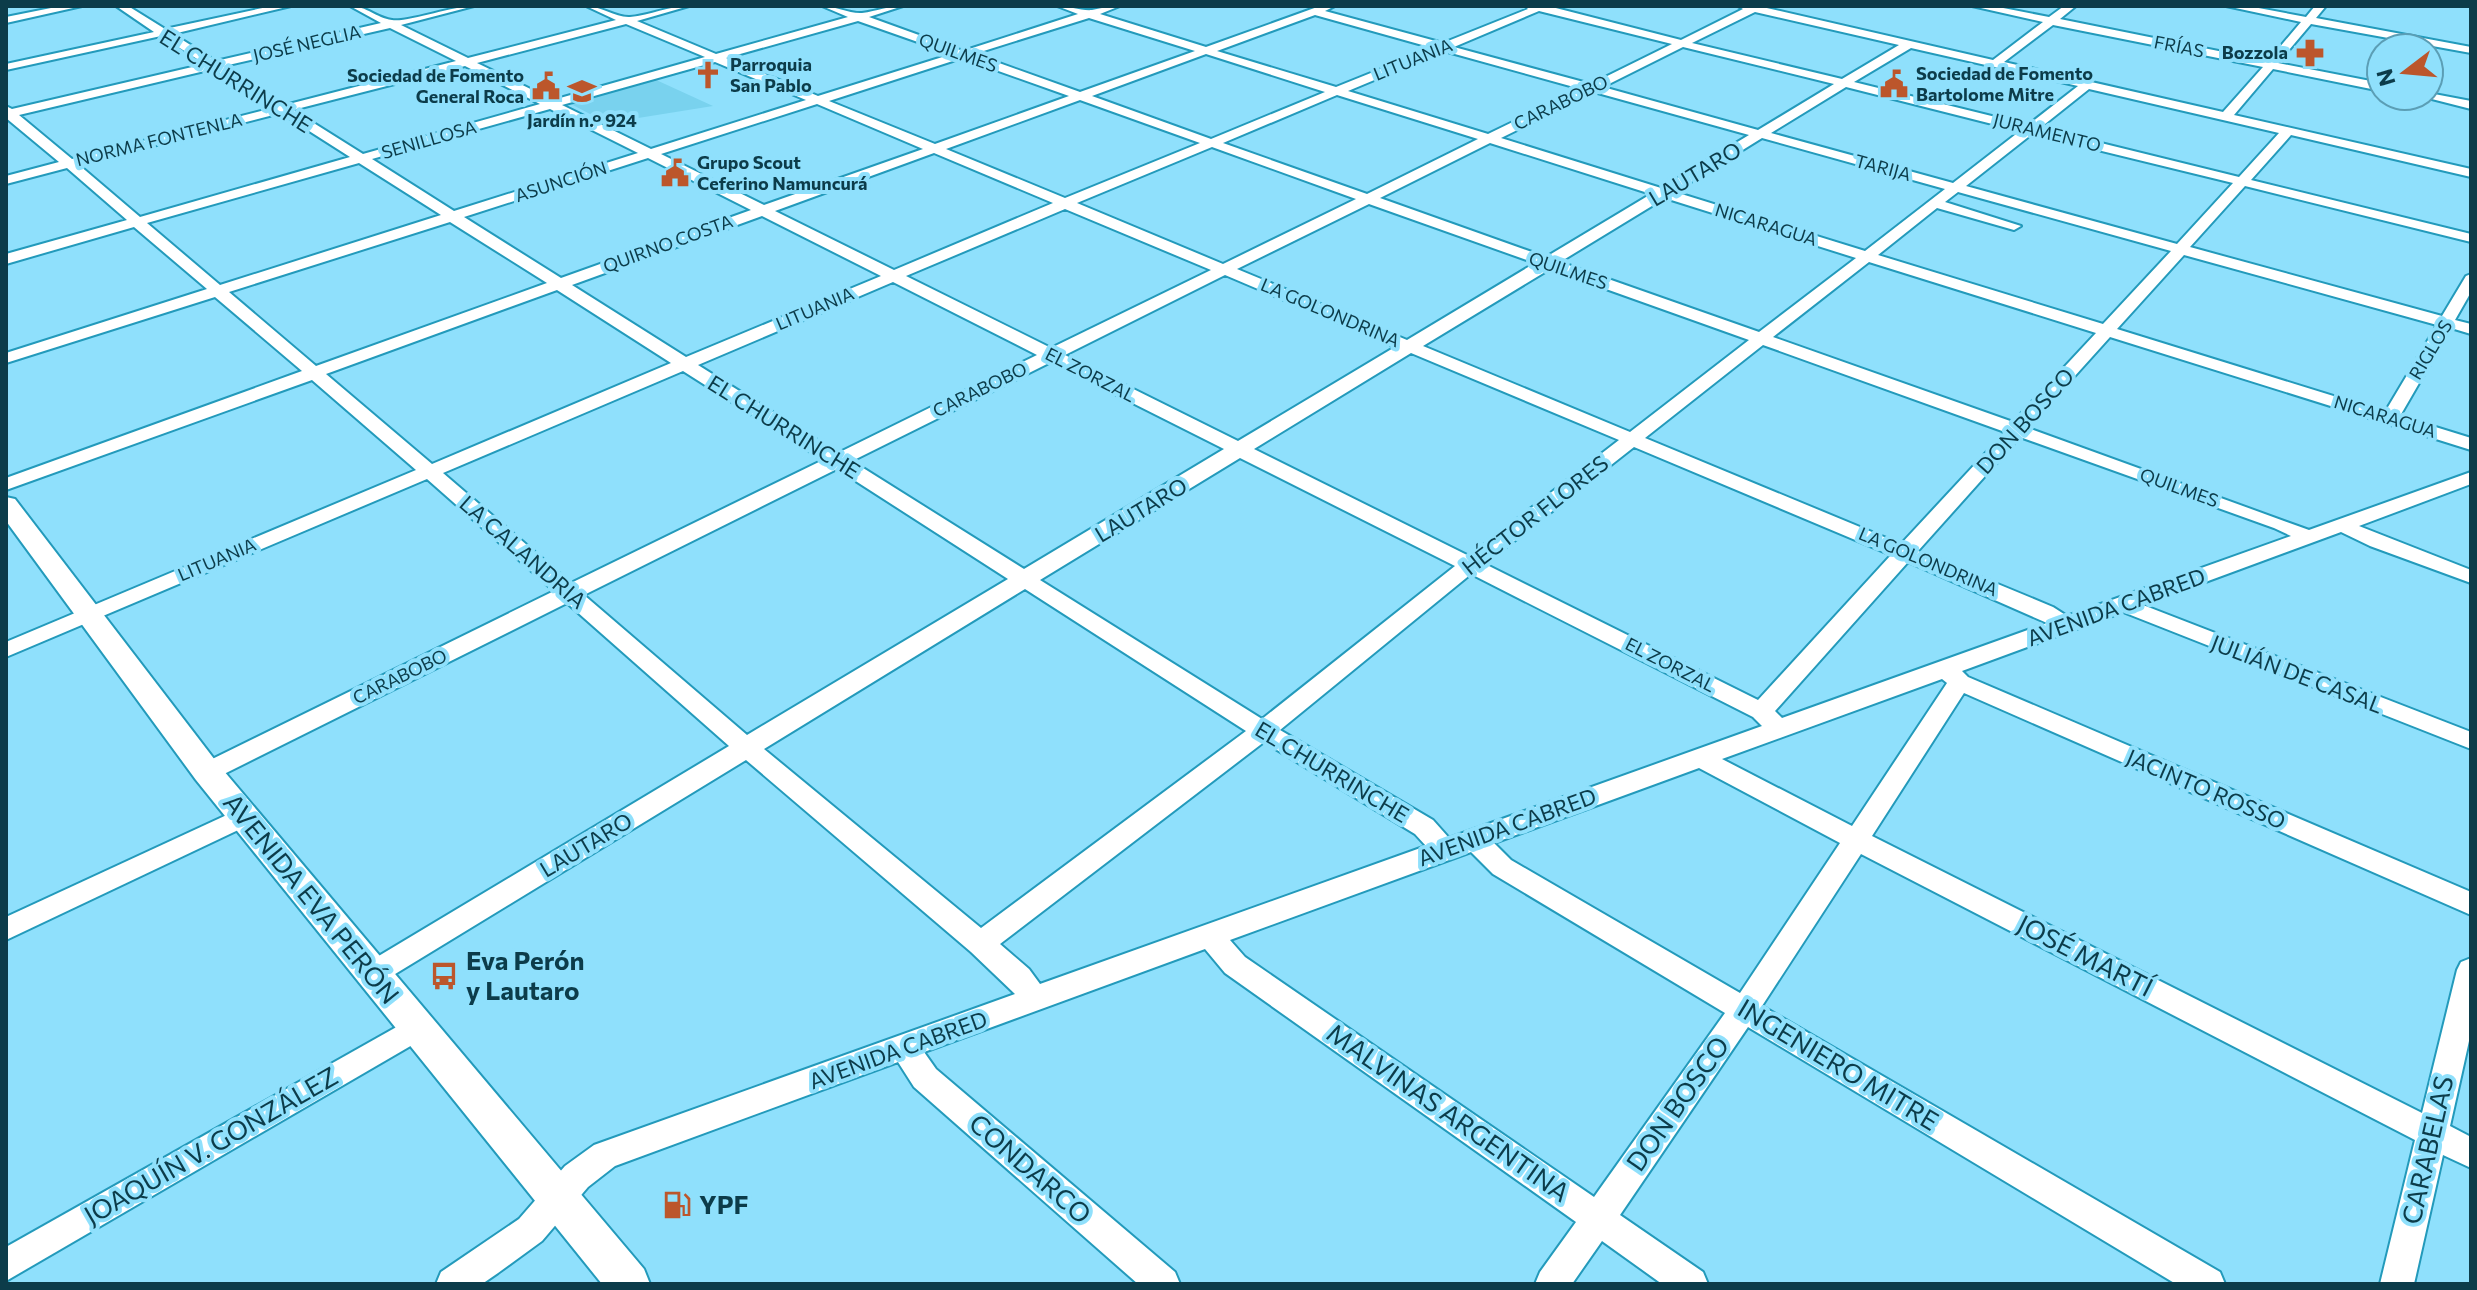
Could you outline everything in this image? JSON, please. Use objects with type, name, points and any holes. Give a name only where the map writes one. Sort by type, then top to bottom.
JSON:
[{"type":"main road","name":"AVENIDA EVA PERÓN","points":[[6,504],[207,772],[629,1284]]},
{"type":"street","points":[[6,20],[77,6]]},
{"type":"street","name":"EL CHURRINCHE","points":[[121,6],[1263,731],[1424,827],[1445,850]]},
{"type":"street","points":[[6,67],[286,6]]},
{"type":"street","name":"EL ZORZAL","points":[[355,6],[1470,565],[1769,719]]},
{"type":"street","name":"JOSÉ NEGLIA","points":[[7,113],[469,6]]},
{"type":"street","name":"LA GOLONDRINA","points":[[591,6],[1905,553],[2045,612],[2065,625]]},
{"type":"street","name":"NORMA FONTENLA","points":[[6,180],[684,6]]},
{"type":"street","name":"QUILMES","points":[[827,6],[2281,524],[2309,537]]},
{"type":"street","name":"SENILLOSA","points":[[6,259],[898,6]]},
{"type":"street","name":"NICARAGUA","points":[[1062,6],[2471,444]]},
{"type":"street","name":"ASUNCIÓN","points":[[6,358],[1115,6]]},
{"type":"street","name":"TARIJA","points":[[1295,6],[1322,9],[1445,47],[2471,329]]},
{"type":"street","name":"FRÍAS","points":[[1977,6],[2365,84]]},
{"type":"street","points":[[1995,64],[2071,6]]},
{"type":"street","points":[[2231,6],[2471,50]]},
{"type":"street","points":[[2227,116],[2321,6]]},
{"type":"street","name":"JURAMENTO","points":[[1537,7],[2471,238]]},
{"type":"street","name":"LITUANIA","points":[[6,650],[1537,7]]},
{"type":"street","points":[[1749,7],[2471,173]]},
{"type":"street","name":"CARABOBO","points":[[207,772],[1683,44],[1749,7]]},
{"type":"street","name":"QUIRNO COSTA","points":[[6,484],[1322,9]]},
{"type":"street","points":[[1799,19],[1810,12]]},
{"type":"street","name":"LAUTARO","points":[[372,974],[1909,44]]},
{"type":"street","name":"HÉCTOR FLORES","points":[[981,944],[1263,731],[1470,565],[2087,85]]},
{"type":"street","points":[[2445,100],[2471,105]]},
{"type":"street","name":"LA CALANDRIA","points":[[7,113],[314,372],[747,748],[981,944],[1019,977],[1035,1000]]},
{"type":"street","name":"DON BOSCO","points":[[1769,719],[1905,553],[2288,131]]},
{"type":"street","points":[[1934,203],[2014,226]]},
{"type":"street","name":"RIGLOS","points":[[2390,419],[2471,279]]},
{"type":"street","name":"AVENIDA CABRED","points":[[453,1284],[539,1223],[559,1201],[577,1173],[605,1155],[1701,757],[1769,719],[1952,675],[2065,625],[2471,478]]},
{"type":"street","points":[[2342,525],[2377,542],[2471,577]]},
{"type":"street","name":"JULIÁN DE CASAL","points":[[2124,605],[2471,741]]},
{"type":"street","name":"DON BOSCO","points":[[1552,1284],[1744,1010],[1855,839],[1952,675]]},
{"type":"street","name":"JACINTO ROSSO","points":[[1952,675],[2471,904]]},
{"type":"street","name":"JOSÉ MARTÍ","points":[[1701,757],[1725,773],[2471,1153]]},
{"type":"street","points":[[6,929],[244,816]]},
{"type":"street","name":"INGENIERO MITRE","points":[[1474,839],[1502,867],[2208,1284]]},
{"type":"street","name":"MALVINAS ARGENTINA","points":[[1210,936],[1235,965],[1691,1284]]},
{"type":"street","name":"CARABELAS","points":[[2397,1284],[2471,970]]},
{"type":"street","name":"JOAQUÍN V. GONZÁLEZ","points":[[6,1268],[416,1028]]},
{"type":"street","name":"CONDARCO","points":[[907,1047],[915,1067],[925,1078],[1163,1284]]},
{"type":"street","points":[[6,1268],[14,1284]]},
{"type":"shaded area","points":[[654,79],[713,106],[607,123],[571,104]]},
{"type":"place","name":"Bozzola","points":[[2310,53]]},
{"type":"place","name":"Parroquia San Pablo","points":[[708,75]]},
{"type":"place","name":"Sociedad de Fomento Bartolome Mitre","points":[[1894,84]]},
{"type":"place","name":"Sociedad de Fomento General Roca","points":[[546,86]]},
{"type":"place","name":"Jardín n.° 924","points":[[582,91]]},
{"type":"place","name":"Grupo Scout Ceferino Namuncurá","points":[[675,173]]},
{"type":"place","name":"Eva Perón y Lautaro","points":[[444,976]]},
{"type":"place","name":"YPF","points":[[677,1205]]}]
